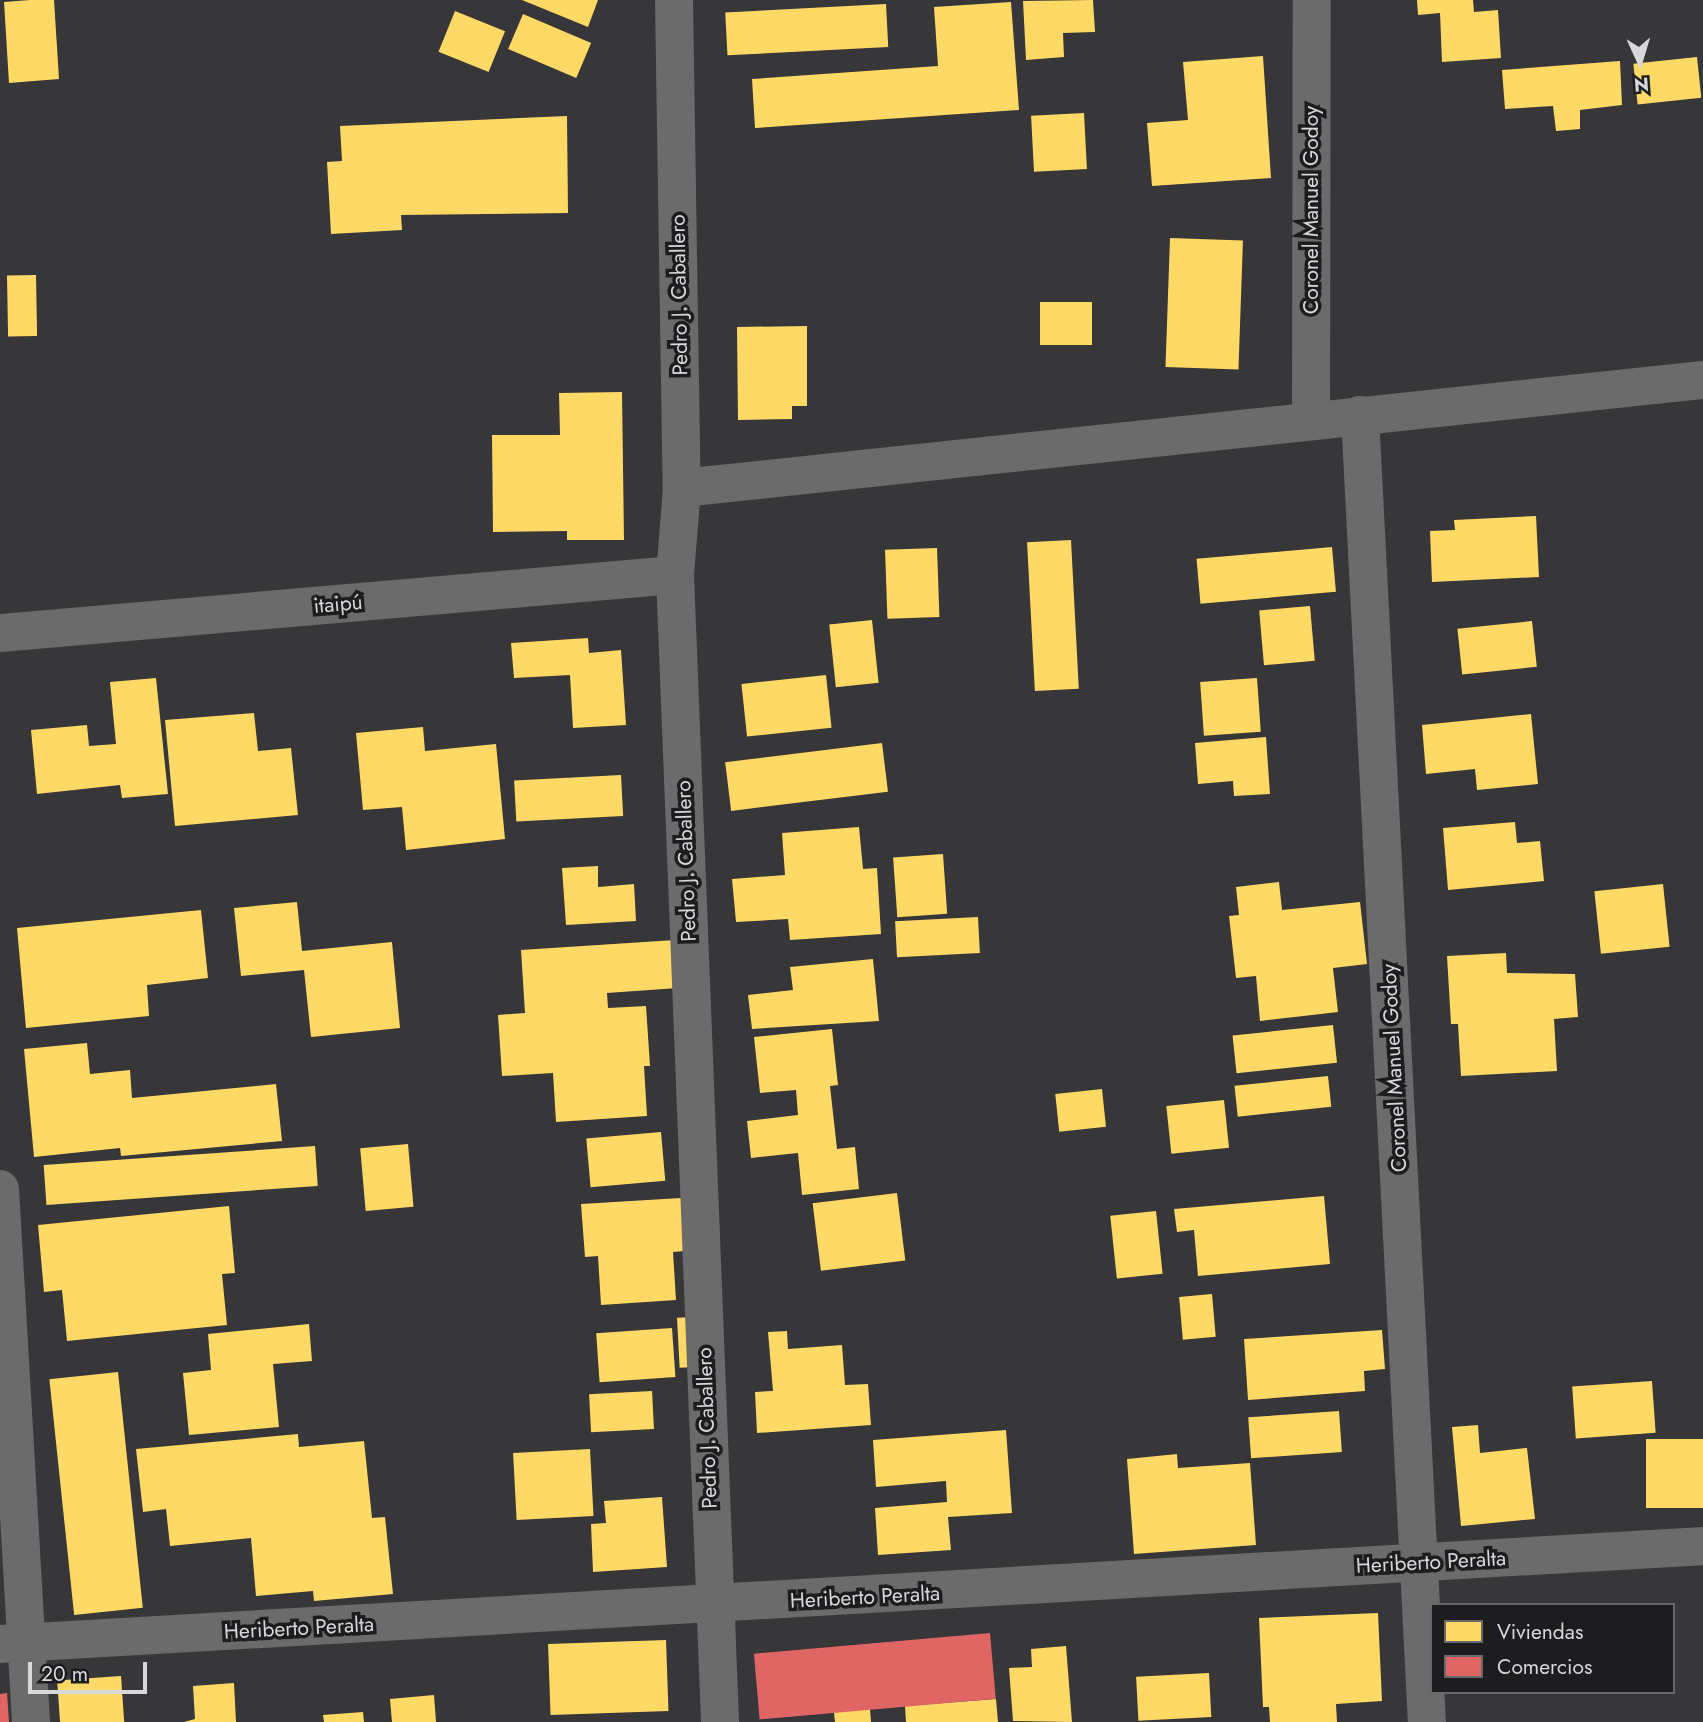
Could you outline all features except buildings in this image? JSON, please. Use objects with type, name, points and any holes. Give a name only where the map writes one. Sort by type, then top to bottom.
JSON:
[{"type":"street","name":"Pedro J. Caballero","points":[[674,0],[682,488],[675,575],[713,1606],[720,1722]]},
{"type":"street","name":"Coronel Manuel Godoy","points":[[1311,420],[1312,0]]},
{"type":"street","points":[[682,488],[1703,380]]},
{"type":"street","name":"Coronel Manuel Godoy","points":[[1360,415],[1421,1563],[1427,1722]]},
{"type":"street","name":"itaipú","points":[[0,634],[675,575]]},
{"type":"street","points":[[0,1189],[14,1643],[31,1722]]},
{"type":"street","name":"Heriberto Peralta","points":[[14,1643],[713,1606],[1703,1546]]}]
